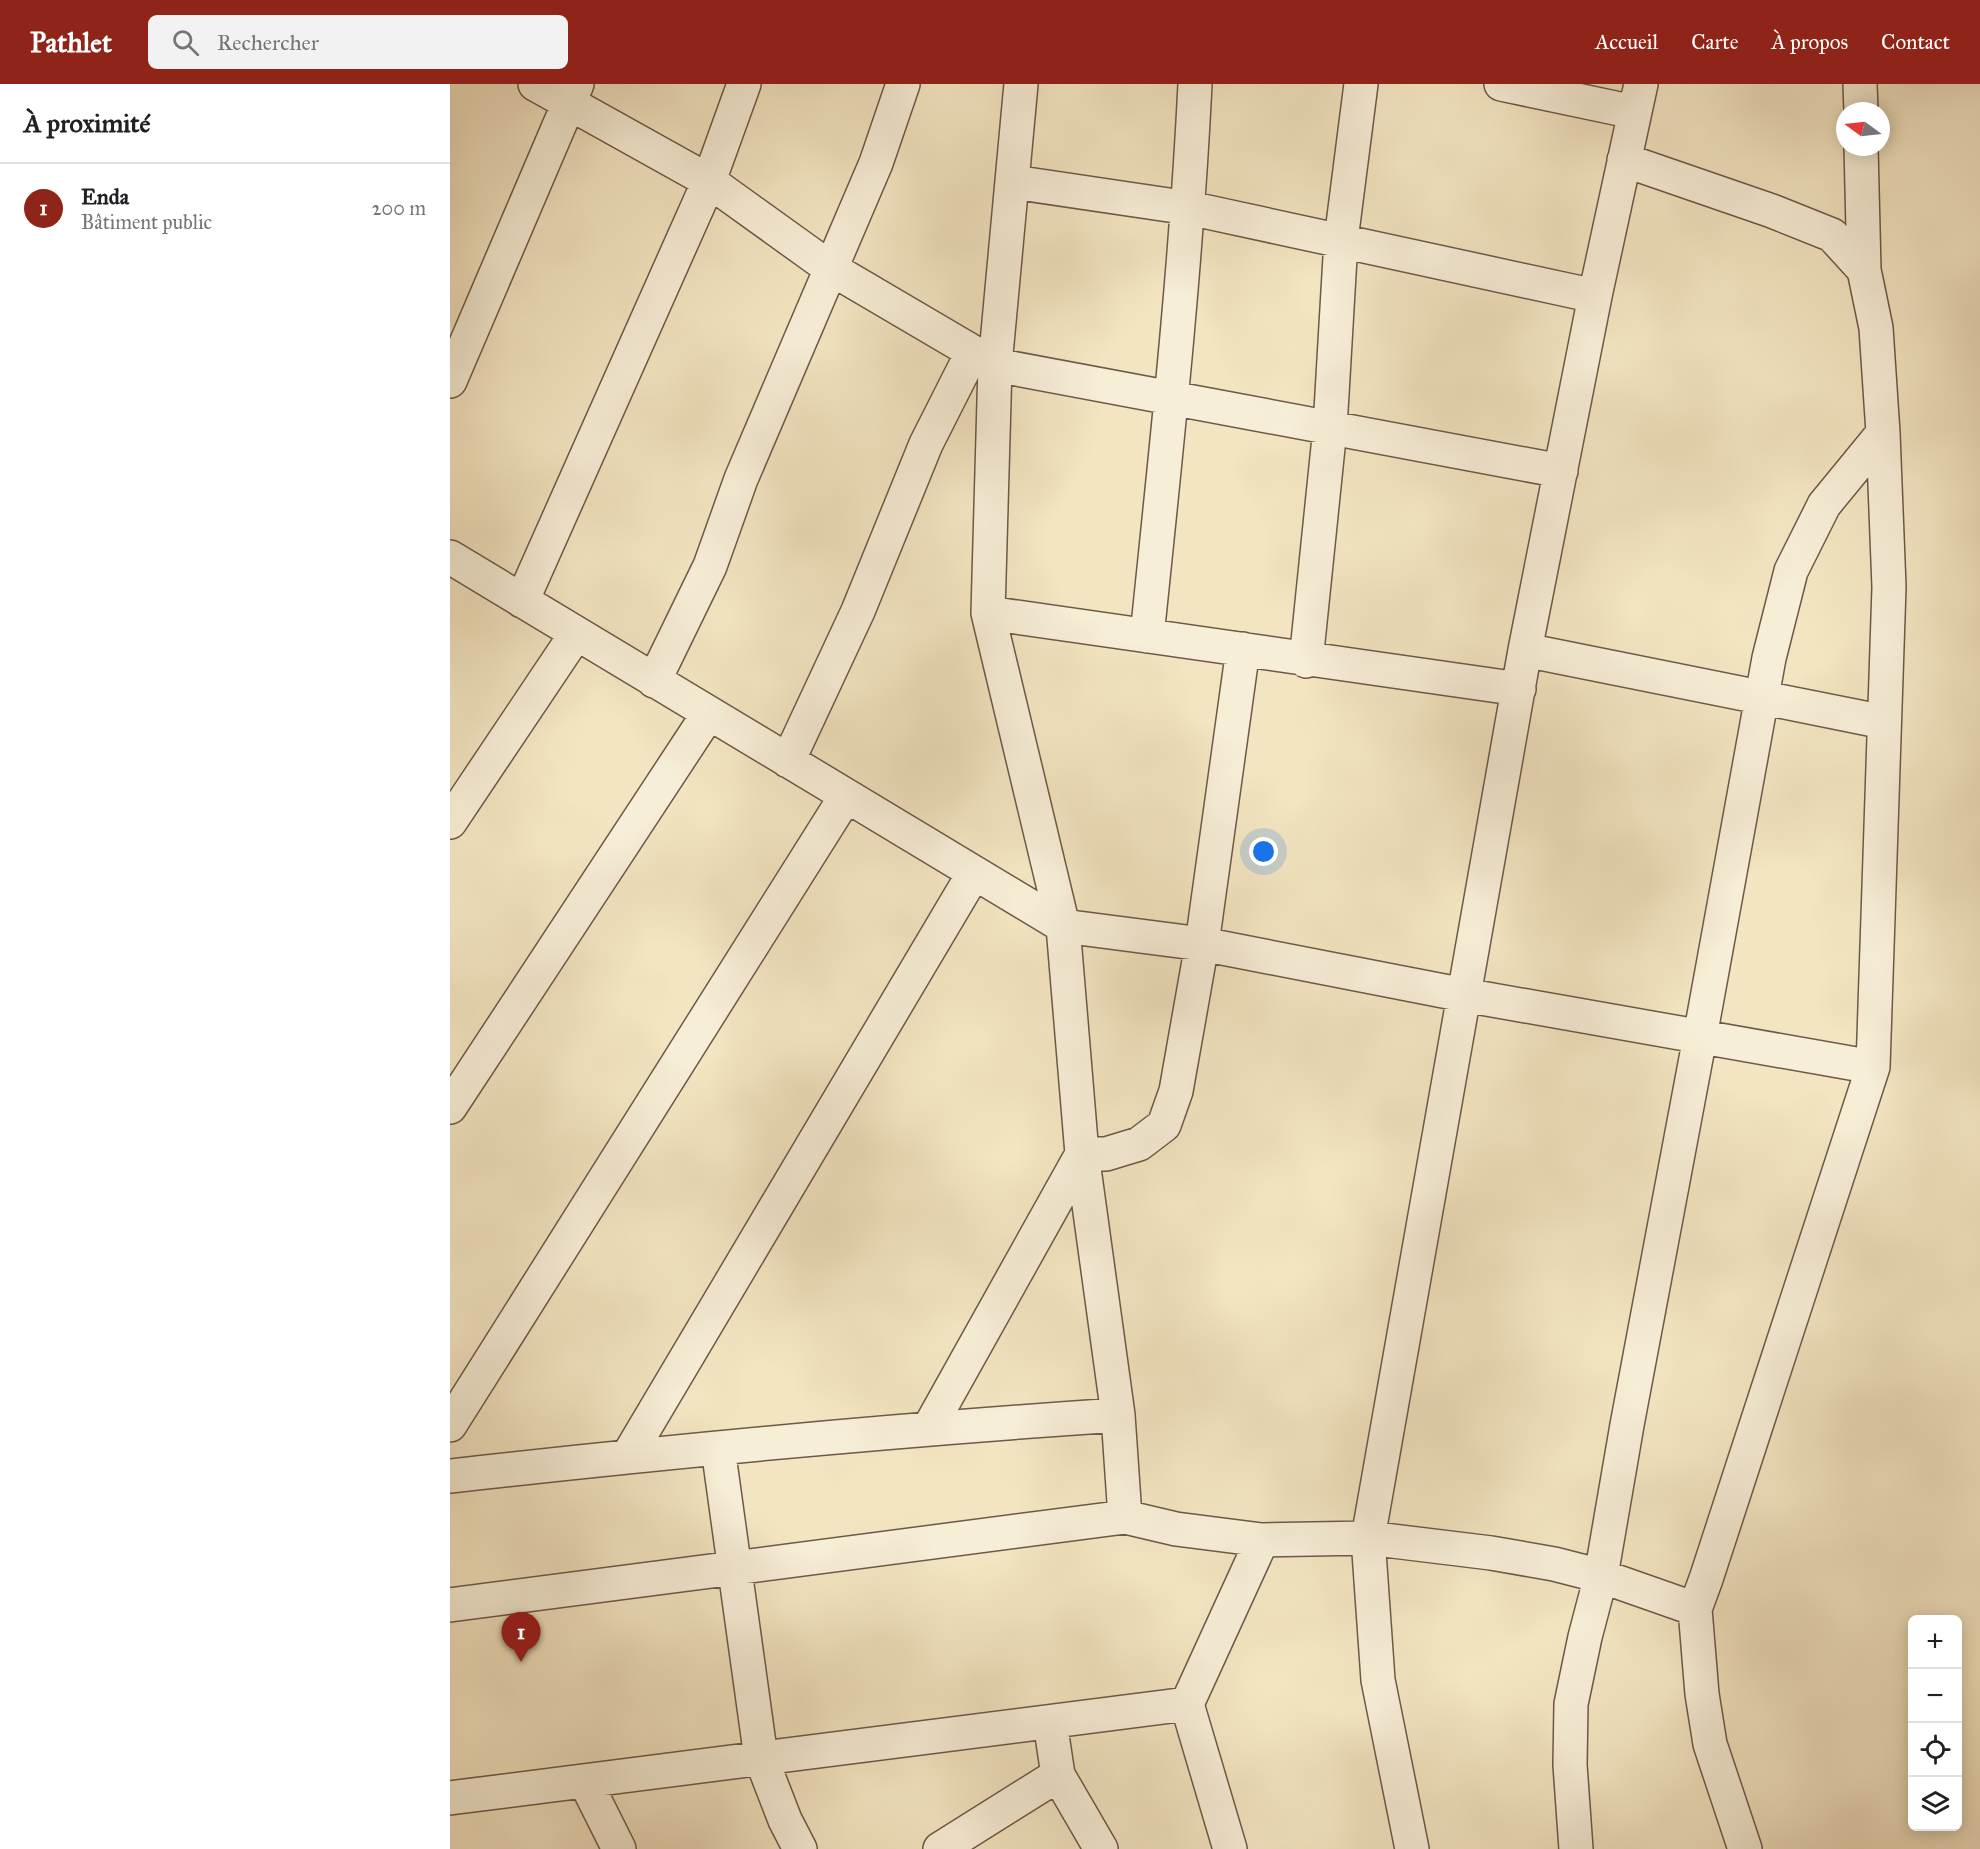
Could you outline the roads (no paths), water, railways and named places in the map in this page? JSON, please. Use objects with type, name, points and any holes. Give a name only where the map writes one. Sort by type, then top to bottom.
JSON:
[{"type":"street","points":[[535,84],[573,94],[709,181],[830,268],[984,359],[1172,398],[1561,471]]},
{"type":"street","points":[[522,601],[709,181],[744,84]]},
{"type":"street","points":[[654,681],[710,566],[741,478],[876,163],[903,84]]},
{"type":"street","points":[[1021,84],[1013,182],[984,359],[988,613],[1063,926],[1082,1154],[1118,1415],[1125,1516]]},
{"type":"street","points":[[1147,636],[1189,208],[1195,84]]},
{"type":"street","points":[[1306,661],[1330,428],[1341,240],[1361,84]]},
{"type":"street","points":[[1412,1849],[1378,1680],[1368,1538],[1525,650],[1637,98],[1501,84]]},
{"type":"street","points":[[1860,84],[1861,102]]},
{"type":"street","points":[[450,381],[573,94]]},
{"type":"street","points":[[1745,1849],[1710,1744],[1702,1694],[1695,1609],[1707,1579],[1873,1067],[1889,587],[1876,328],[1864,270],[1861,156]]},
{"type":"street","points":[[1624,160],[1772,211],[1832,235],[1864,270]]},
{"type":"street","points":[[1013,182],[1189,208],[1595,296]]},
{"type":"street","points":[[788,761],[858,611],[926,444],[984,359]]},
{"type":"street","points":[[1576,1849],[1570,1765],[1571,1704],[1601,1576],[1768,658],[1791,572],[1824,505],[1883,433]]},
{"type":"street","points":[[450,558],[1063,926],[1202,944],[1464,995],[1873,1067]]},
{"type":"street","points":[[988,613],[1243,649],[1306,661],[1519,689]]},
{"type":"street","points":[[450,822],[576,634]]},
{"type":"street","points":[[1082,1154],[1106,1154],[1138,1144],[1164,1125],[1176,1091],[1202,944],[1243,649]]},
{"type":"street","points":[[1525,650],[1884,722]]},
{"type":"street","points":[[450,1107],[709,713]]},
{"type":"street","points":[[450,1425],[846,796]]},
{"type":"street","points":[[628,1456],[974,873]]},
{"type":"street","points":[[929,1428],[1082,1154]]},
{"type":"street","points":[[450,1476],[628,1456],[929,1428],[1118,1415]]},
{"type":"street","points":[[718,1448],[761,1758],[785,1820],[800,1849]]},
{"type":"street","points":[[450,1605],[1125,1516],[1176,1529],[1262,1540],[1368,1538],[1491,1553],[1554,1564],[1601,1576],[1695,1609]]},
{"type":"street","points":[[1230,1849],[1187,1704],[1262,1540]]},
{"type":"street","points":[[450,1798],[1187,1704]]},
{"type":"street","points":[[1050,1722],[1058,1775],[1101,1849]]},
{"type":"street","points":[[940,1849],[1058,1775]]},
{"type":"street","points":[[585,1781],[619,1849]]},
{"type":"place","name":"Enda","points":[[521,1662]]}]
